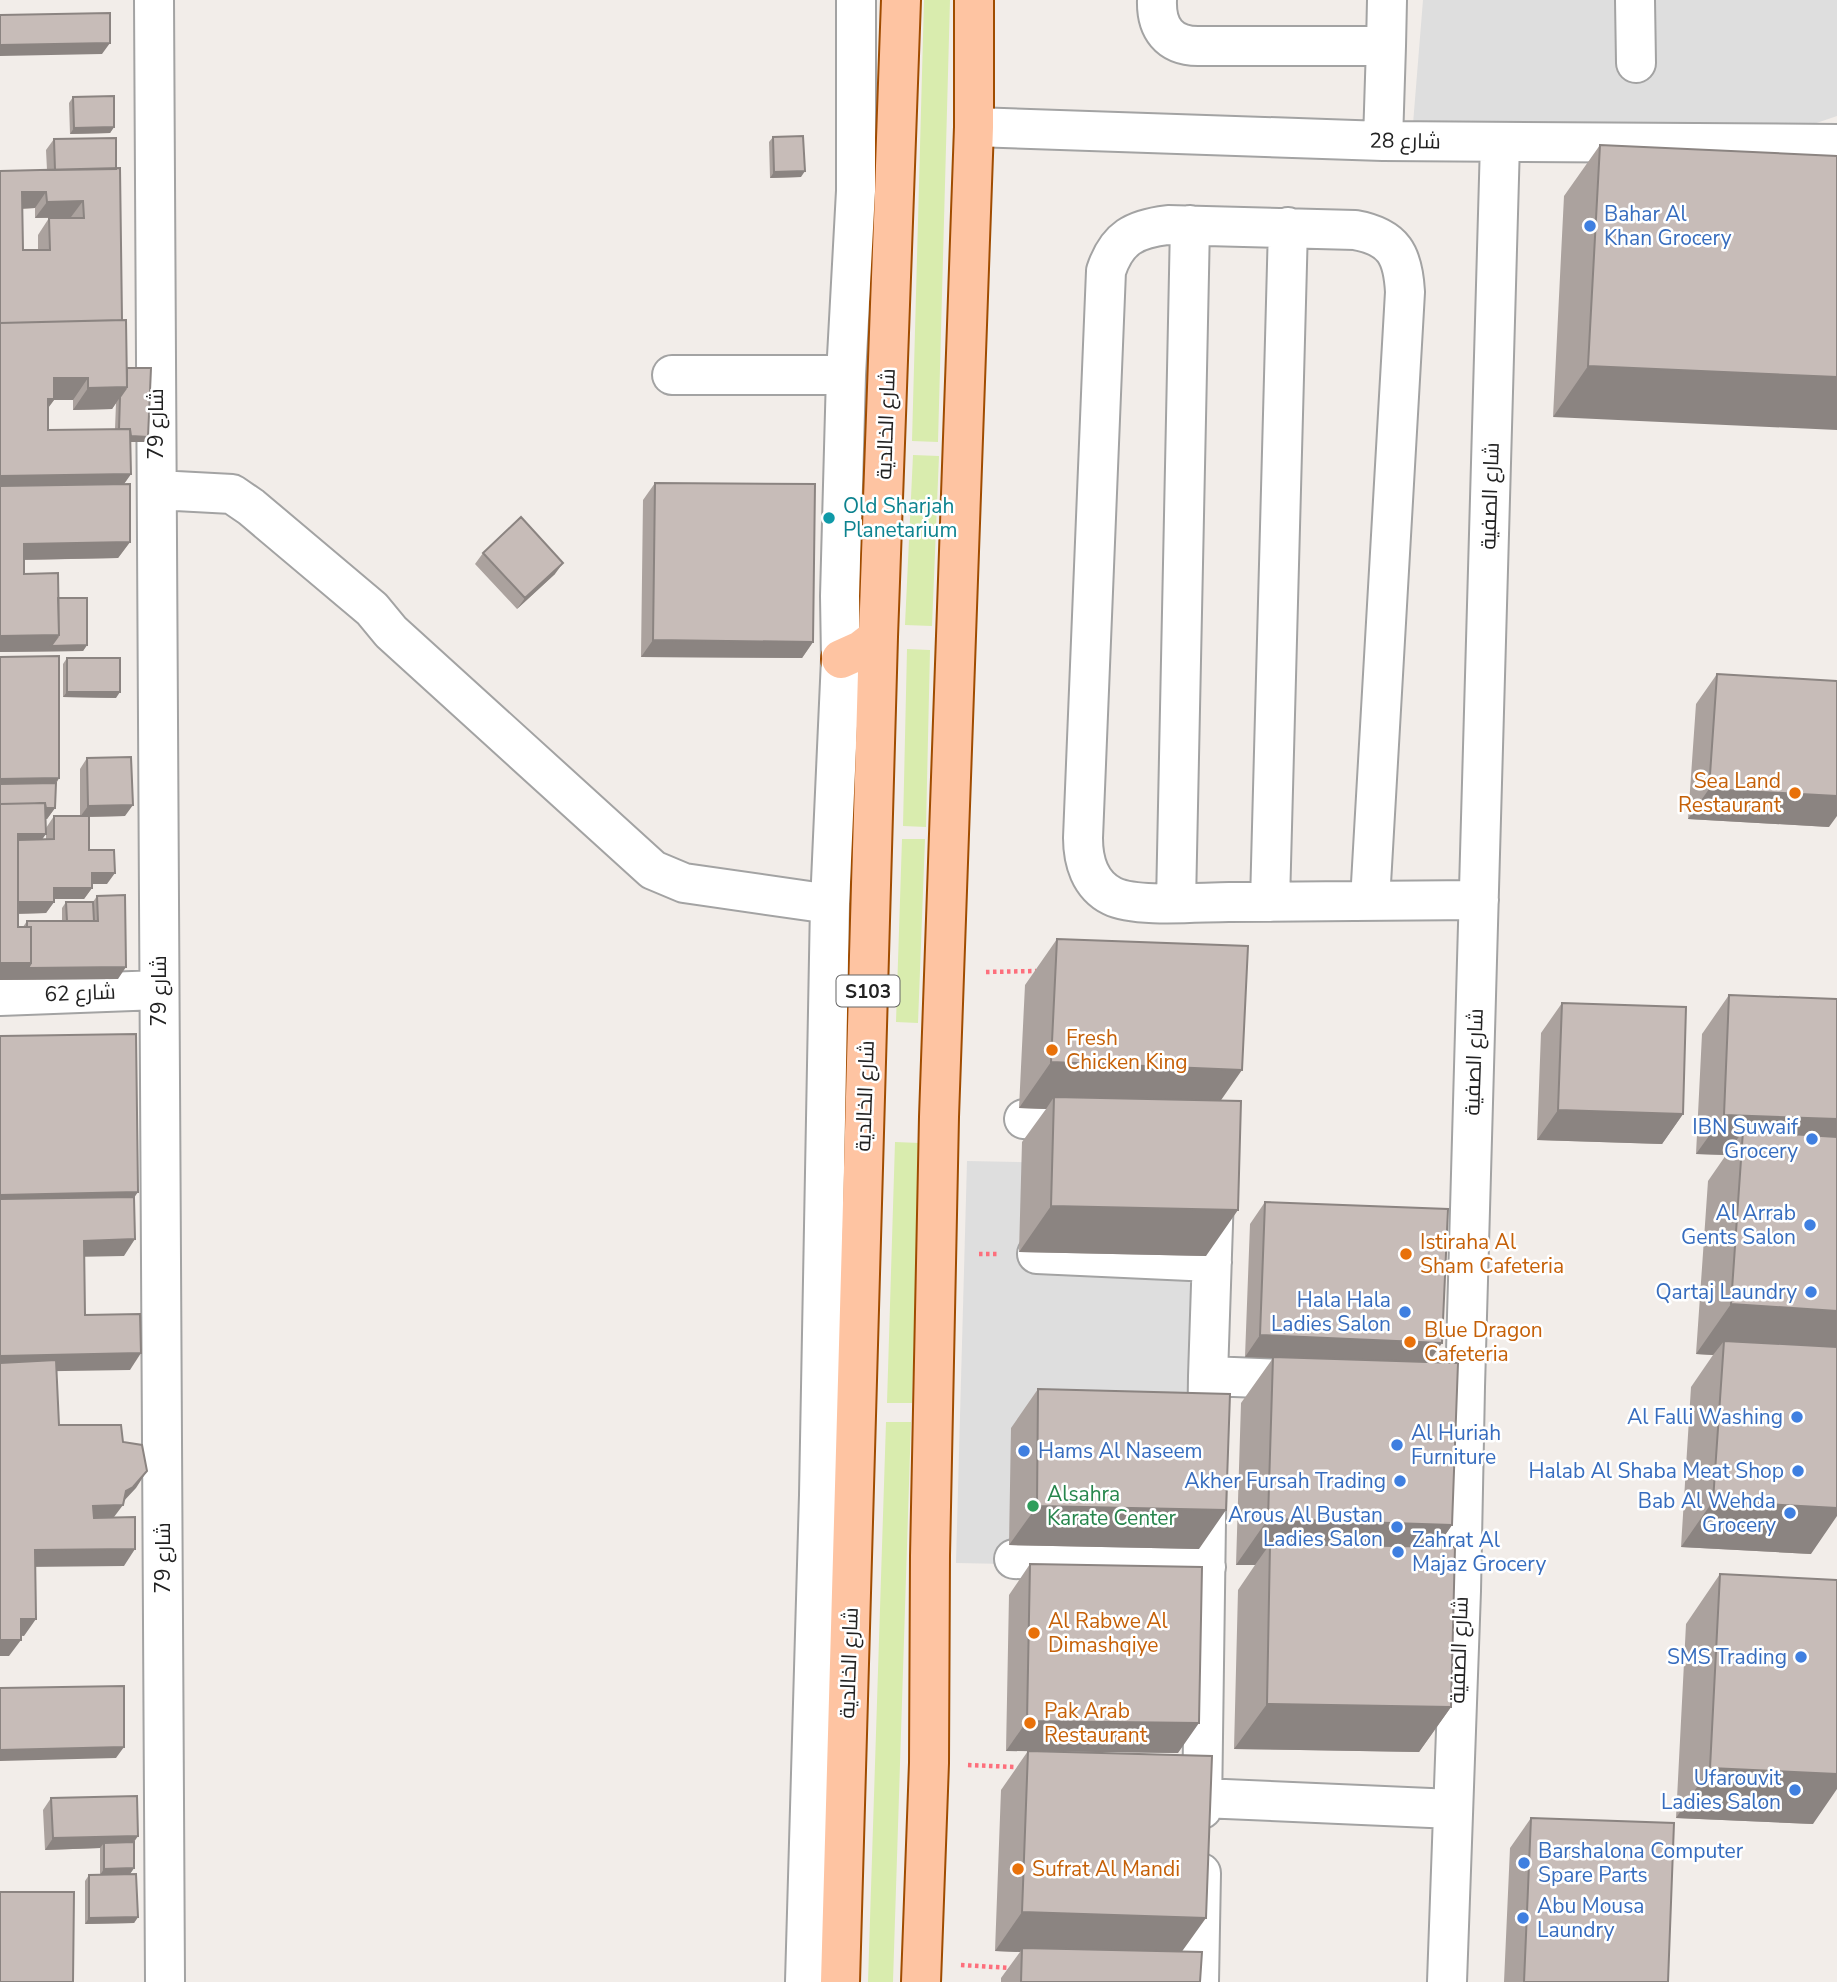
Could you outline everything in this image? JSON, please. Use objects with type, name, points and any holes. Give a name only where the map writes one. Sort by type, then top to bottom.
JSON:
[{"type":"main road","name":"شارع الخالدية","points":[[839,1982],[878,637],[901,0]]},
{"type":"main road","points":[[921,1973],[929,1763],[930,1543],[944,973],[978,11]]},
{"type":"main road","points":[[841,659],[861,650],[878,637]]},
{"type":"street","name":"شارع 79","points":[[154,0],[165,1982]]},
{"type":"street","points":[[805,1982],[819,1494],[831,904],[841,659],[840,596],[846,375],[856,191],[855,0]]},
{"type":"street","points":[[1157,0],[1157,16],[1164,32],[1172,39],[1189,46],[1386,46]]},
{"type":"street","points":[[1383,141],[1387,0]]},
{"type":"street","points":[[1635,0],[1636,63]]},
{"type":"street","name":"شارع 28","points":[[974,127],[1383,141],[1837,144]]},
{"type":"street","name":"شارع الصفية","points":[[1447,1982],[1461,1591],[1500,143]]},
{"type":"street","points":[[1370,901],[1405,306],[1401,260],[1394,248],[1383,238],[1355,230],[1190,225],[1148,228],[1132,234],[1120,244],[1106,271],[1083,846],[1088,872],[1110,896],[1125,901],[1176,903],[1479,900]]},
{"type":"street","points":[[1176,903],[1190,225]]},
{"type":"street","points":[[1270,902],[1287,227]]},
{"type":"street","points":[[672,375],[846,375]]},
{"type":"street","points":[[157,490],[232,494],[251,507],[372,609],[391,632],[653,870],[684,884],[831,904]]},
{"type":"street","name":"شارع 62","points":[[0,996],[159,990]]},
{"type":"street","points":[[1024,1119],[1119,1126]]},
{"type":"street","points":[[1190,1972],[1202,1788],[1208,1376],[1215,1159]]},
{"type":"street","points":[[1037,1254],[1212,1262]]},
{"type":"street","points":[[1208,1376],[1341,1381]]},
{"type":"street","points":[[1014,1559],[1205,1577],[1246,1587]]},
{"type":"street","points":[[1420,1590],[1461,1591]]},
{"type":"street","points":[[1162,1775],[1202,1788],[1453,1809]]},
{"type":"path","points":[[944,973],[1036,971]]},
{"type":"path","points":[[936,1255],[1037,1254]]},
{"type":"path","points":[[921,1973],[1021,1969]]},
{"type":"green space","points":[[924,0],[950,0],[938,442],[912,441]]},
{"type":"green space","points":[[913,455],[939,456],[932,626],[905,625]]},
{"type":"green space","points":[[907,649],[930,650],[926,827],[903,826]]},
{"type":"green space","points":[[902,839],[925,839],[918,1023],[896,1022]]},
{"type":"green space","points":[[895,1142],[920,1143],[912,1403],[887,1403]]},
{"type":"green space","points":[[886,1422],[911,1422],[893,1982],[868,1982]]},
{"type":"shaded area","points":[[1423,0],[1837,0],[1837,116],[1796,130],[1413,124]]},
{"type":"shaded area","points":[[967,1161],[1205,1166],[1193,1568],[956,1563]]},
{"type":"building","points":[[110,13],[110,43],[0,45],[0,15]]},
{"type":"building","points":[[114,96],[114,127],[74,128],[73,97]]},
{"type":"building","points":[[803,136],[805,171],[774,172],[773,137]]},
{"type":"building","points":[[116,138],[116,169],[55,170],[54,139]]},
{"type":"building","points":[[1600,145],[1837,156],[1837,377],[1588,366]]},
{"type":"building","points":[[120,168],[122,320],[0,323],[0,171]],"holes":[[[22,192],[46,192],[47,202],[83,201],[84,218],[49,218],[50,250],[23,250]]]},
{"type":"building","points":[[126,320],[127,387],[88,388],[88,378],[54,378],[54,399],[48,399],[48,430],[130,429],[131,474],[0,476],[0,323]]},
{"type":"building","points":[[127,368],[151,368],[148,437],[131,436],[130,429],[119,429],[120,397],[127,387]]},
{"type":"building","points":[[655,483],[815,484],[813,642],[653,640]]},
{"type":"building","points":[[130,484],[130,542],[24,544],[24,574],[58,573],[59,635],[0,636],[0,486]]},
{"type":"building","points":[[521,517],[563,563],[525,598],[483,553]]},
{"type":"building","points":[[58,598],[87,598],[87,645],[51,646],[59,635]]},
{"type":"building","points":[[59,656],[59,778],[0,779],[0,657]]},
{"type":"building","points":[[67,658],[120,658],[120,692],[67,692]]},
{"type":"building","points":[[1717,674],[1837,681],[1837,796],[1709,789]]},
{"type":"building","points":[[131,757],[133,805],[88,806],[87,758]]},
{"type":"building","points":[[56,783],[55,808],[46,808],[45,803],[0,804],[0,784]]},
{"type":"building","points":[[45,803],[46,834],[18,834],[18,927],[31,927],[31,963],[0,963],[0,804]]},
{"type":"building","points":[[54,816],[89,816],[89,850],[114,850],[115,873],[92,873],[92,888],[54,888],[54,902],[18,902],[18,840],[54,839]]},
{"type":"building","points":[[125,895],[126,967],[28,968],[31,963],[31,927],[27,927],[27,921],[98,921],[97,896]]},
{"type":"building","points":[[66,902],[93,902],[94,921],[67,921]]},
{"type":"building","points":[[1057,939],[1248,946],[1242,1070],[1051,1062]]},
{"type":"building","points":[[1729,995],[1837,999],[1837,1119],[1724,1115]]},
{"type":"building","points":[[1562,1003],[1686,1007],[1683,1114],[1558,1110]]},
{"type":"building","points":[[136,1034],[138,1192],[0,1195],[0,1036]]},
{"type":"building","points":[[1054,1097],[1241,1101],[1238,1210],[1051,1206]]},
{"type":"building","points":[[1743,1131],[1837,1137],[1837,1311],[1731,1304]]},
{"type":"building","points":[[134,1197],[135,1239],[84,1241],[85,1315],[140,1314],[141,1353],[0,1356],[0,1199]]},
{"type":"building","points":[[1265,1202],[1448,1209],[1442,1343],[1260,1335]]},
{"type":"building","points":[[1724,1341],[1837,1347],[1837,1508],[1713,1501]]},
{"type":"building","points":[[1273,1357],[1458,1363],[1452,1525],[1268,1519]]},
{"type":"building","points":[[56,1360],[59,1425],[121,1425],[123,1442],[142,1445],[147,1471],[126,1491],[123,1505],[93,1506],[94,1518],[135,1517],[135,1549],[35,1550],[36,1619],[21,1619],[21,1640],[0,1640],[0,1363]]},
{"type":"building","points":[[1038,1389],[1230,1394],[1226,1510],[1037,1506]]},
{"type":"building","points":[[1270,1544],[1455,1547],[1451,1707],[1267,1704]]},
{"type":"building","points":[[1030,1564],[1202,1567],[1199,1723],[1027,1721]]},
{"type":"building","points":[[1720,1574],[1837,1580],[1837,1774],[1710,1768]]},
{"type":"building","points":[[124,1686],[124,1747],[0,1750],[0,1688]]},
{"type":"building","points":[[1028,1751],[1212,1756],[1206,1918],[1022,1912]]},
{"type":"building","points":[[137,1796],[138,1836],[53,1838],[51,1798]]},
{"type":"building","points":[[1531,1818],[1674,1823],[1668,1982],[1524,1982]]},
{"type":"building","points":[[134,1842],[134,1868],[104,1869],[104,1843]]},
{"type":"building","points":[[136,1874],[138,1917],[89,1918],[89,1875]]},
{"type":"building","points":[[0,1892],[74,1892],[73,1982],[0,1982]]},
{"type":"building","points":[[1022,1948],[1202,1952],[1200,1982],[1021,1982]]},
{"type":"place","name":"Bahar Al Khan Grocery","points":[[1590,226]]},
{"type":"place","name":"Old Sharjah Planetarium","points":[[829,518]]},
{"type":"place","name":"Sea Land Restaurant","points":[[1795,793]]},
{"type":"place","name":"Fresh Chicken King","points":[[1052,1050]]},
{"type":"place","name":"IBN Suwaif Grocery","points":[[1812,1139]]},
{"type":"place","name":"Al Arrab Gents Salon","points":[[1810,1225]]},
{"type":"place","name":"Istiraha Al Sham Cafeteria","points":[[1406,1254]]},
{"type":"place","name":"Qartaj Laundry","points":[[1811,1292]]},
{"type":"place","name":"Hala Hala Ladies Salon","points":[[1405,1312]]},
{"type":"place","name":"Blue Dragon Cafeteria","points":[[1410,1342]]},
{"type":"place","name":"Al Falli Washing","points":[[1797,1417]]},
{"type":"place","name":"Al Huriah Furniture","points":[[1397,1445]]},
{"type":"place","name":"Hams Al Naseem","points":[[1024,1451]]},
{"type":"place","name":"Halab Al Shaba Meat Shop","points":[[1798,1471]]},
{"type":"place","name":"Akher Fursah Trading","points":[[1400,1481]]},
{"type":"place","name":"Alsahra Karate Center","points":[[1033,1506]]},
{"type":"place","name":"Bab Al Wehda Grocery","points":[[1790,1513]]},
{"type":"place","name":"Arous Al Bustan Ladies Salon","points":[[1397,1527]]},
{"type":"place","name":"Zahrat Al Majaz Grocery","points":[[1398,1552]]},
{"type":"place","name":"Al Rabwe Al Dimashqiye","points":[[1034,1633]]},
{"type":"place","name":"SMS Trading","points":[[1801,1657]]},
{"type":"place","name":"Pak Arab Restaurant","points":[[1030,1723]]},
{"type":"place","name":"Ufarouvit Ladies Salon","points":[[1795,1790]]},
{"type":"place","name":"Barshalona Computer Spare Parts","points":[[1524,1863]]},
{"type":"place","name":"Sufrat Al Mandi","points":[[1018,1869]]},
{"type":"place","name":"Abu Mousa Laundry","points":[[1523,1918]]}]
